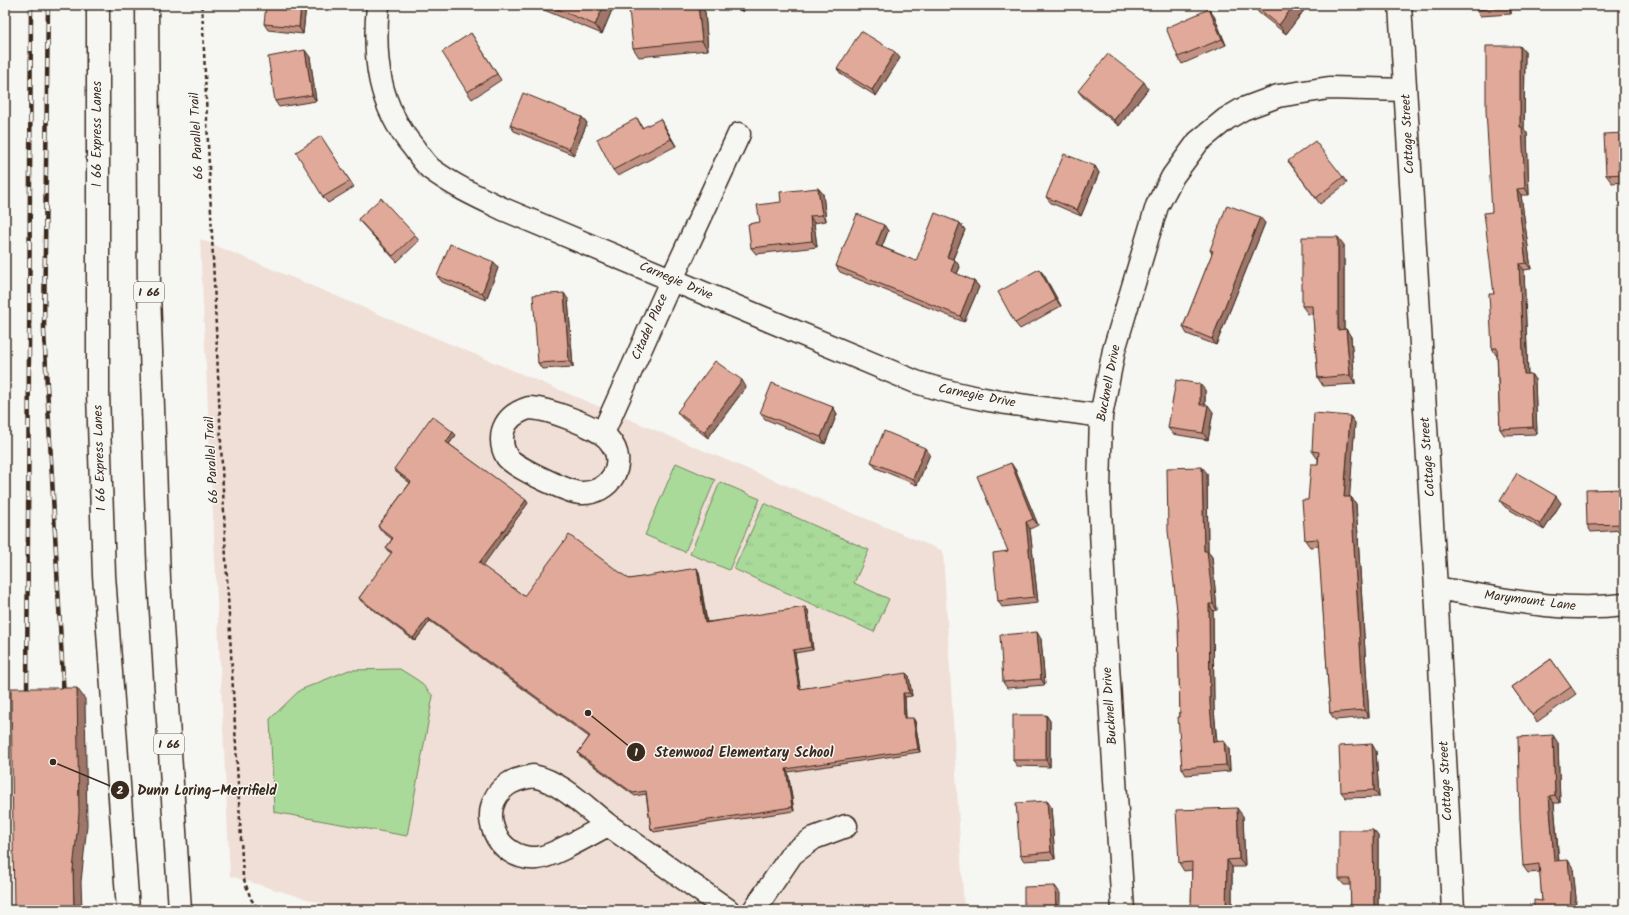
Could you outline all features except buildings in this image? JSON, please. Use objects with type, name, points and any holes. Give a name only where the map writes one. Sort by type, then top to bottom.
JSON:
[{"type":"main road","name":"I 66 Express Lanes","points":[[98,5],[98,401],[104,575],[128,910]]},
{"type":"main road","name":"I 66","points":[[147,5],[149,294],[158,571],[180,910]]},
{"type":"main road","name":"Carnegie Drive","points":[[378,5],[376,65],[385,99],[400,132],[430,168],[461,189],[503,209],[672,279],[886,371],[927,386],[983,399],[1101,416]]},
{"type":"main road","name":"Cottage Street","points":[[1400,5],[1436,588],[1453,910]]},
{"type":"main road","name":"Bucknell Drive","points":[[1123,910],[1106,633],[1099,489],[1101,416],[1114,350],[1158,206],[1173,176],[1198,142],[1226,119],[1243,109],[1278,96],[1329,88],[1405,90]]},
{"type":"main road","name":"Citadel Place","points":[[603,433],[739,134]]},
{"type":"main road","points":[[529,408],[540,408],[552,412],[603,433],[616,449],[618,459],[617,469],[613,479],[606,486],[597,491],[587,493],[576,492],[516,466],[507,457],[503,448],[502,437],[504,426],[510,417],[519,411],[529,408]]},
{"type":"main road","name":"Marymount Lane","points":[[1436,588],[1550,606],[1600,608],[1624,605]]},
{"type":"main road","points":[[608,825],[550,854],[538,858],[525,858],[513,854],[503,846],[495,836],[492,823],[492,809],[497,796],[507,785],[519,779],[533,776],[547,779],[608,825],[728,910]]},
{"type":"main road","points":[[754,910],[792,854],[814,838],[846,826]]},
{"type":"main road","points":[[122,910],[124,868]]},
{"type":"path","name":"66 Parallel Trail","points":[[202,5],[225,543],[244,877],[251,899],[259,910]]},
{"type":"path","points":[[5,758],[18,758]]},
{"type":"shaded area","points":[[200,239],[943,551],[964,910],[344,910],[230,876]]},
{"type":"green space","points":[[676,463],[715,480],[685,552],[645,535]]},
{"type":"green space","points":[[720,482],[760,499],[729,570],[690,554]]},
{"type":"green space","points":[[764,503],[869,550],[854,583],[889,599],[874,632],[734,569]]},
{"type":"green space","points":[[400,669],[419,681],[433,696],[407,836],[274,812],[270,719],[300,690],[349,670]]},
{"type":"railway","points":[[27,699],[31,5]]},
{"type":"railway","points":[[48,5],[44,331],[64,698]]},
{"type":"place","name":"Stenwood Elementary School","points":[[588,713]]},
{"type":"place","name":"Dunn Loring–Merrifield","points":[[53,762]]}]
